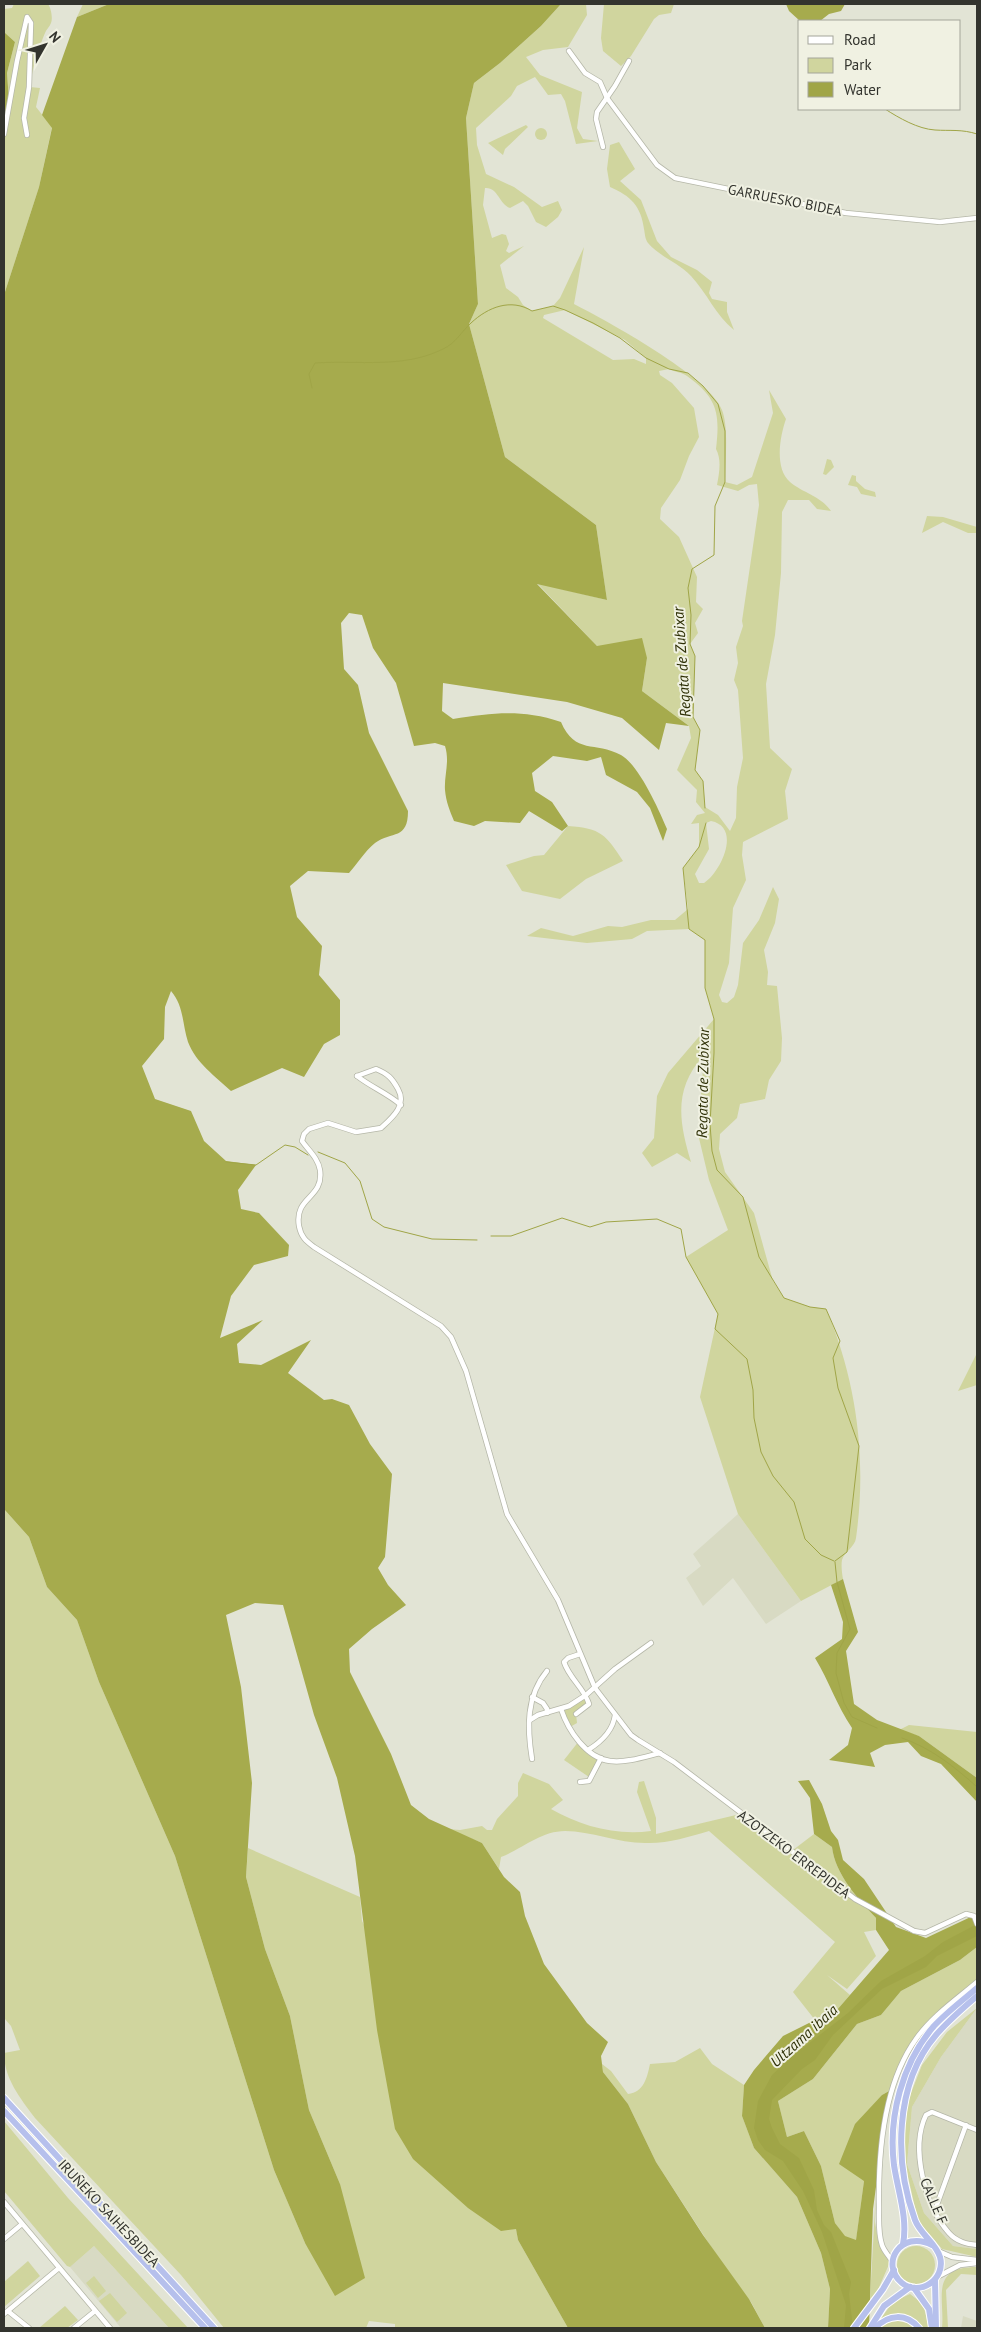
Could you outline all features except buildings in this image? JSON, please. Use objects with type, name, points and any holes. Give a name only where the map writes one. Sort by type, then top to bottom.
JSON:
[{"type":"highway","points":[[903,2244],[904,2221],[892,2147],[894,2114],[901,2087],[921,2044],[935,2026],[977,1988]]},
{"type":"highway","points":[[936,2328],[936,2279],[941,2267],[938,2251],[921,2232],[911,2209],[902,2162],[902,2116],[912,2078],[926,2048],[940,2031],[977,1996]]},
{"type":"highway","points":[[940,2031],[977,2002]]},
{"type":"highway","name":"IRUÑEKO SAIHESBIDEA","points":[[4,2098],[214,2328]]},
{"type":"highway","name":"IRUÑEKO SAIHESBIDEA","points":[[4,2111],[205,2328]]},
{"type":"highway","points":[[932,2245],[918,2240],[903,2244],[896,2251],[893,2261],[894,2270],[899,2281],[912,2288],[929,2309],[932,2328]]},
{"type":"highway","points":[[854,2328],[894,2270]]},
{"type":"highway","points":[[870,2328],[884,2306],[912,2288],[926,2286],[936,2279]]},
{"type":"highway","points":[[875,2328],[886,2320],[900,2316],[914,2323],[919,2328]]},
{"type":"street","points":[[4,134],[16,60],[27,17],[31,23],[29,87],[24,118],[27,135]]},
{"type":"street","name":"GARRUESKO BIDEA","points":[[569,51],[585,74],[600,82],[607,98],[657,166],[675,178],[846,213],[940,222],[977,218]]},
{"type":"street","points":[[603,147],[596,118],[597,112],[629,61]]},
{"type":"street","points":[[376,1069],[386,1073],[392,1078],[402,1096],[401,1105],[378,1089],[372,1088],[357,1076],[376,1069]]},
{"type":"street","name":"AZOTZEKO ERREPIDEA","points":[[401,1105],[381,1128],[356,1132],[328,1123],[309,1129],[304,1134],[302,1141],[316,1158],[320,1175],[319,1184],[314,1194],[297,1214],[303,1239],[374,1286],[441,1326],[451,1336],[466,1371],[507,1514],[558,1600],[595,1688],[622,1724],[638,1740],[684,1770],[855,1899],[914,1931],[925,1933],[966,1914],[974,1916],[977,1924]]},
{"type":"street","points":[[530,1720],[538,1715],[561,1709],[586,1695],[615,1669],[651,1643]]},
{"type":"street","points":[[576,1714],[589,1704],[586,1695],[566,1669],[564,1662],[568,1658],[580,1654]]},
{"type":"street","points":[[532,1758],[529,1733],[532,1697],[536,1686],[547,1671]]},
{"type":"street","points":[[532,1697],[543,1703],[548,1709],[547,1713]]},
{"type":"street","points":[[561,1709],[579,1741],[588,1750],[602,1758],[620,1761],[660,1753]]},
{"type":"street","points":[[588,1750],[608,1733],[615,1715]]},
{"type":"street","points":[[580,1782],[589,1781],[602,1758]]},
{"type":"street","points":[[893,2261],[882,2246],[879,2231],[880,2169],[888,2106],[895,2080],[916,2039],[944,2010],[977,1982]]},
{"type":"street","name":"CALLE F","points":[[966,2125],[932,2112],[926,2115],[921,2125],[919,2154],[927,2190],[935,2210],[950,2234],[966,2244],[976,2245]]},
{"type":"street","points":[[935,2210],[966,2125],[977,2130]]},
{"type":"street","points":[[4,2202],[110,2328]]},
{"type":"street","points":[[4,2239],[22,2224]]},
{"type":"street","points":[[976,2245],[977,2238]]},
{"type":"street","points":[[882,2246],[889,2251],[896,2251]]},
{"type":"street","points":[[938,2251],[952,2257],[976,2261]]},
{"type":"street","points":[[936,2279],[960,2265],[976,2261]]},
{"type":"street","points":[[29,2328],[5,2311],[59,2268]]},
{"type":"street","points":[[74,2328],[95,2311]]},
{"type":"shaded area","points":[[109,4],[561,4],[541,26],[500,63],[474,83],[466,118],[478,304],[469,324],[505,457],[596,525],[607,600],[537,584],[597,646],[642,638],[647,658],[642,691],[689,726],[666,723],[659,750],[622,718],[567,702],[443,683],[442,711],[453,719],[507,713],[547,718],[561,722],[573,739],[579,743],[621,755],[635,768],[654,800],[667,829],[663,841],[650,808],[637,792],[606,775],[601,757],[587,761],[553,756],[532,773],[535,791],[552,802],[568,826],[562,831],[529,811],[520,823],[485,821],[474,826],[454,821],[446,794],[447,758],[445,746],[435,743],[414,746],[396,683],[373,648],[362,615],[349,613],[341,623],[344,669],[358,685],[369,733],[408,811],[405,827],[402,831],[375,843],[349,873],[308,871],[290,886],[297,917],[322,946],[319,975],[340,1000],[340,1035],[324,1044],[304,1077],[282,1068],[231,1091],[207,1069],[191,1050],[181,1009],[171,991],[165,1007],[164,1039],[142,1066],[155,1099],[191,1111],[204,1141],[226,1161],[256,1165],[238,1190],[241,1209],[259,1213],[289,1245],[288,1256],[254,1265],[231,1296],[220,1338],[263,1320],[237,1344],[239,1363],[261,1365],[311,1340],[288,1373],[324,1400],[332,1399],[349,1405],[370,1444],[392,1474],[385,1557],[378,1568],[388,1585],[406,1605],[372,1629],[349,1649],[350,1672],[391,1754],[411,1805],[429,1819],[482,1843],[504,1877],[520,1892],[525,1916],[544,1964],[587,2023],[608,2042],[601,2056],[603,2072],[628,2104],[656,2162],[703,2235],[749,2299],[765,2328],[568,2328],[518,2240],[516,2229],[501,2231],[468,2208],[413,2159],[395,2129],[377,2030],[355,1856],[337,1778],[314,1715],[283,1605],[255,1603],[226,1615],[241,1687],[252,1783],[246,1877],[265,1949],[290,2016],[309,2110],[340,2184],[365,2278],[335,2296],[305,2243],[274,2170],[175,1856],[99,1682],[77,1620],[47,1587],[29,1537],[4,1509],[4,295],[39,187],[52,128],[42,115],[77,17]]},
{"type":"shaded area","points":[[786,4],[845,4],[841,11],[829,14],[821,20],[799,20],[789,11]]},
{"type":"shaded area","points":[[4,32],[15,42],[7,73],[9,101],[4,140]]},
{"type":"shaded area","points":[[738,1514],[801,1601],[766,1624],[733,1578],[703,1606],[686,1578],[701,1566],[693,1554]]},
{"type":"shaded area","points":[[843,1579],[858,1632],[846,1651],[854,1704],[877,1720],[919,1736],[977,1778],[977,1802],[941,1764],[921,1756],[908,1742],[885,1745],[870,1753],[875,1767],[829,1760],[848,1745],[852,1728],[815,1658],[842,1639],[843,1622],[831,1585]]},
{"type":"shaded area","points":[[809,1780],[822,1804],[831,1831],[838,1840],[843,1860],[864,1879],[896,1927],[926,1938],[977,1914],[977,1947],[960,1960],[901,1991],[881,2015],[857,2024],[813,2079],[778,2101],[787,2137],[804,2131],[821,2166],[835,2223],[845,2236],[856,2240],[864,2181],[839,2164],[855,2124],[882,2095],[889,2091],[873,2209],[869,2328],[828,2328],[830,2289],[821,2253],[797,2197],[754,2148],[742,2116],[744,2085],[754,2070],[783,2036],[815,2020],[830,2018],[889,1950],[876,1930],[876,1918],[848,1886],[842,1876],[832,1847],[814,1834],[810,1798],[798,1781]]},
{"type":"shaded area","points":[[977,2008],[977,2249],[953,2246],[924,2213],[907,2164],[912,2107],[941,2057]]},
{"type":"shaded area","points":[[94,2246],[168,2327],[121,2328],[70,2267]]},
{"type":"shaded area","points":[[963,2316],[977,2321],[977,2328],[961,2328]]},
{"type":"green space","points":[[14,4],[48,4],[51,10],[52,21],[38,53],[30,87],[40,88],[36,107],[52,127],[39,187],[4,295],[4,135],[9,101],[7,73],[15,42],[4,32],[4,9],[12,8]]},
{"type":"green space","points":[[83,4],[109,4],[77,17]]},
{"type":"green space","points":[[561,4],[586,4],[587,15],[568,47],[543,50],[526,57],[540,75],[582,92],[577,128],[583,139],[598,141],[576,144],[565,101],[561,94],[548,95],[535,77],[517,86],[511,96],[476,128],[477,145],[486,174],[514,187],[542,207],[558,201],[562,210],[558,217],[546,227],[536,222],[528,206],[523,201],[510,208],[503,203],[493,190],[485,188],[483,205],[492,238],[502,234],[506,235],[509,244],[506,251],[509,253],[524,246],[500,265],[506,288],[532,311],[553,306],[560,298],[584,247],[574,304],[632,336],[679,366],[714,397],[724,417],[726,445],[725,482],[737,485],[752,477],[773,413],[769,390],[786,419],[780,443],[780,460],[785,476],[795,486],[817,498],[831,511],[817,509],[809,500],[788,500],[782,512],[781,573],[775,635],[766,684],[770,748],[792,769],[785,791],[788,819],[743,842],[742,855],[746,880],[733,908],[729,963],[719,995],[722,1002],[727,1003],[734,997],[738,985],[743,943],[759,920],[773,887],[779,899],[775,923],[764,950],[768,972],[767,985],[777,986],[782,1038],[781,1061],[769,1080],[765,1099],[740,1104],[737,1118],[720,1134],[719,1149],[725,1172],[754,1213],[773,1281],[784,1298],[810,1307],[826,1309],[837,1336],[852,1393],[860,1450],[859,1509],[856,1538],[854,1544],[842,1560],[843,1579],[801,1601],[738,1514],[700,1397],[718,1314],[686,1257],[728,1230],[709,1180],[698,1134],[704,1055],[687,1080],[681,1106],[684,1133],[691,1162],[677,1153],[652,1167],[642,1153],[654,1138],[657,1096],[668,1073],[714,1019],[705,988],[705,940],[689,929],[647,931],[632,939],[587,943],[527,936],[541,928],[573,936],[608,926],[622,927],[651,920],[675,920],[688,909],[683,868],[699,847],[699,823],[691,824],[697,815],[705,813],[696,802],[697,790],[677,770],[691,738],[689,726],[642,691],[647,658],[597,646],[537,583],[607,600],[596,525],[505,457],[469,324],[478,304],[466,118],[474,83],[500,63],[541,26]],"holes":[[[565,310],[625,340],[646,358],[646,364],[634,359],[613,360],[543,318],[544,315]],[[669,369],[685,375],[697,384],[711,400],[715,408],[718,426],[716,449],[720,467],[717,485],[738,491],[749,485],[757,484],[759,505],[742,621],[743,626],[736,647],[738,663],[734,680],[738,690],[743,758],[737,787],[736,818],[730,831],[718,815],[705,807],[703,781],[695,770],[700,730],[693,717],[695,656],[690,644],[698,633],[695,623],[703,609],[696,602],[697,577],[679,537],[660,519],[661,508],[680,480],[699,437],[694,408],[672,383],[660,375],[659,371]],[[711,821],[720,825],[725,832],[727,840],[726,850],[717,870],[704,883],[699,883],[695,874],[709,849],[706,823]]]},
{"type":"green space","points":[[604,4],[674,4],[671,13],[659,15],[654,19],[631,56],[621,66],[603,51],[601,38]]},
{"type":"green space","points":[[526,125],[528,127],[505,149],[503,155],[488,143]]},
{"type":"green space","points":[[541,128],[547,134],[541,140],[535,134]]},
{"type":"green space","points":[[619,142],[635,169],[620,181],[641,200],[657,241],[671,257],[697,270],[712,282],[709,293],[712,299],[727,302],[727,312],[734,330],[722,318],[691,276],[648,243],[643,221],[634,203],[624,194],[610,187],[607,169],[610,145]]},
{"type":"green space","points":[[827,459],[831,460],[834,467],[826,475],[823,474]]},
{"type":"green space","points":[[852,475],[856,476],[856,481],[865,489],[875,492],[876,497],[861,494],[857,487],[848,485]]},
{"type":"green space","points":[[927,516],[943,517],[977,527],[977,533],[968,533],[943,522],[922,533]]},
{"type":"green space","points":[[568,826],[588,829],[602,834],[623,861],[586,879],[560,899],[522,891],[506,865],[534,856],[544,855]]},
{"type":"green space","points":[[977,1353],[977,1385],[958,1391]]},
{"type":"green space","points":[[4,1509],[29,1537],[47,1587],[77,1620],[99,1682],[175,1856],[274,2170],[305,2243],[340,2184],[309,2110],[290,2016],[265,1949],[246,1877],[248,1848],[360,1897],[362,1921],[516,2228],[518,2240],[568,2328],[395,2328],[395,2324],[369,2321],[366,2328],[224,2328],[181,2275],[35,2118],[24,2103],[10,2079],[4,2053],[20,2050],[11,2026],[4,2018]]},
{"type":"green space","points":[[586,1695],[589,1704],[576,1714],[577,1723],[570,1727],[561,1709]]},
{"type":"green space","points":[[909,1725],[977,1732],[977,1778],[919,1736],[899,1730]]},
{"type":"green space","points":[[579,1741],[600,1758],[589,1777],[564,1760]]},
{"type":"green space","points":[[523,1773],[549,1784],[563,1800],[551,1809],[587,1825],[612,1831],[651,1831],[637,1792],[639,1782],[644,1781],[656,1818],[656,1834],[736,1815],[748,1820],[793,1850],[814,1834],[832,1847],[838,1867],[848,1886],[876,1918],[876,1930],[864,1932],[876,1956],[847,1989],[827,1975],[850,1995],[830,2018],[815,2020],[793,1992],[835,1942],[709,1831],[677,1840],[653,1843],[625,1841],[585,1833],[556,1832],[540,1837],[501,1857],[499,1869],[482,1843],[448,1829],[460,1830],[482,1826],[487,1830],[492,1830],[497,1819],[518,1796],[518,1783]]},
{"type":"green space","points":[[977,1947],[977,1988],[916,2039],[892,2089],[882,2095],[864,2181],[856,2241],[845,2237],[835,2223],[821,2166],[804,2131],[787,2137],[778,2101],[813,2079],[857,2024],[881,2015],[901,1991],[960,1960]]},
{"type":"green space","points":[[977,2008],[941,2057],[912,2107],[907,2164],[924,2213],[953,2246],[977,2249],[977,2257],[942,2249],[918,2221],[905,2163],[903,2123],[911,2093],[922,2065],[947,2032]]},
{"type":"green space","points":[[700,2048],[712,2064],[744,2085],[742,2116],[754,2148],[797,2197],[821,2253],[830,2289],[828,2328],[765,2328],[751,2302],[721,2262],[656,2162],[628,2104],[603,2072],[602,2064],[611,2071],[628,2094],[633,2093],[644,2084],[650,2064],[675,2062]]},
{"type":"green space","points":[[4,2121],[68,2198],[188,2328],[169,2328],[94,2246],[70,2267],[67,2266],[4,2191]]},
{"type":"green space","points":[[876,2191],[875,2222],[878,2240],[890,2262],[877,2292],[870,2299]]},
{"type":"green space","points":[[916,2246],[929,2252],[935,2265],[929,2278],[916,2284],[903,2278],[897,2265],[903,2252]]},
{"type":"green space","points":[[28,2261],[40,2276],[4,2307],[4,2282]]},
{"type":"green space","points":[[977,2267],[977,2275],[961,2274],[946,2290],[948,2328],[942,2328],[942,2296],[946,2278],[952,2272],[962,2268]]},
{"type":"green space","points":[[94,2276],[106,2291],[98,2298],[86,2283]]},
{"type":"green space","points":[[110,2293],[127,2313],[117,2322],[99,2301]]},
{"type":"green space","points":[[910,2294],[923,2304],[929,2328],[923,2328],[913,2318],[903,2314],[891,2315],[879,2321],[893,2302]]},
{"type":"green space","points":[[65,2306],[78,2320],[67,2328],[39,2328]]},
{"type":"green space","points":[[899,2321],[907,2323],[914,2328],[880,2328],[889,2322]]},
{"type":"water","points":[[977,1924],[977,1936],[937,1956],[926,1967],[882,1989],[833,2035],[815,2060],[802,2069],[772,2100],[769,2119],[772,2128],[780,2144],[799,2158],[814,2190],[817,2210],[824,2225],[831,2232],[851,2282],[849,2294],[853,2328],[844,2328],[846,2305],[822,2232],[803,2191],[783,2161],[765,2150],[758,2140],[754,2128],[758,2101],[772,2075],[790,2058],[848,2013],[881,1981],[925,1956],[943,1942]]},
{"type":"waterway","points":[[887,110],[922,128],[977,134]]},
{"type":"waterway","name":"Regata de Zubixar","points":[[312,388],[309,374],[315,363],[397,361],[428,355],[451,344],[478,317],[492,309],[508,305],[516,305],[532,311],[553,306],[565,310],[620,338],[646,358],[669,369],[688,373],[703,386],[718,404],[725,431],[725,482],[715,506],[714,555],[692,569],[688,588],[691,615],[690,644],[695,656],[693,717],[700,730],[695,770],[703,781],[705,808]]},
{"type":"waterway","name":"Regata de Zubixar","points":[[706,823],[699,847],[683,868],[689,929],[705,940],[705,988],[714,1019],[710,1124],[712,1151],[717,1170],[743,1197],[759,1257],[784,1298],[810,1307],[826,1309],[840,1341],[833,1358],[838,1388],[859,1446],[847,1552],[835,1561]]},
{"type":"waterway","points":[[226,1162],[256,1165],[285,1145],[295,1147],[308,1155]]},
{"type":"waterway","points":[[318,1152],[345,1163],[360,1181],[372,1219],[384,1227],[432,1239],[477,1240]]},
{"type":"waterway","points":[[491,1236],[511,1236],[562,1218],[590,1227],[606,1222],[657,1219],[681,1229],[686,1257],[718,1314],[715,1329],[747,1359],[753,1390],[754,1418],[761,1452],[773,1476],[794,1502],[805,1539],[821,1555],[834,1561]]},
{"type":"waterway","points":[[835,1562],[837,1582],[850,1629],[837,1653],[836,1673],[844,1703],[852,1717],[877,1728]]},
{"type":"waterway","points":[[902,1738],[923,1747],[942,1759],[977,1787]]},
{"type":"water label","name":"Ultzama ibaia","points":[[804,2036]]}]
